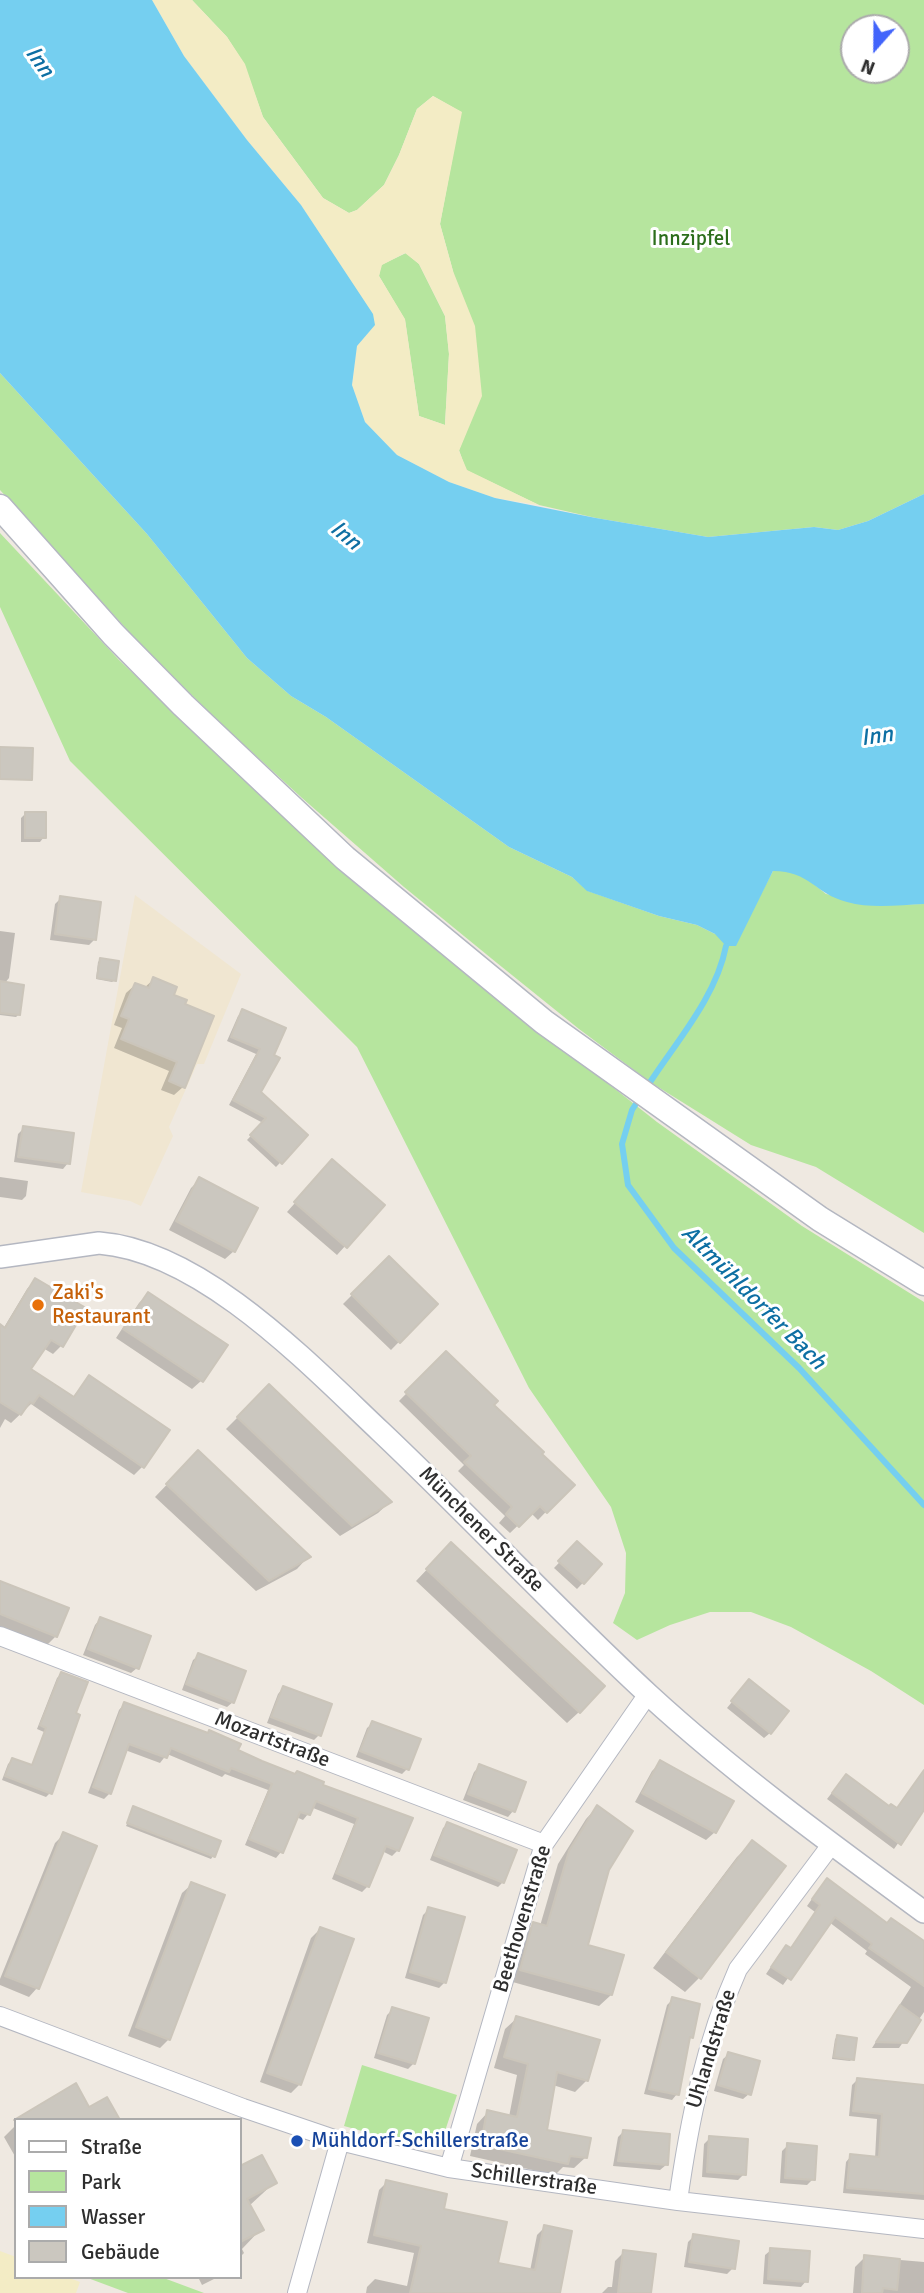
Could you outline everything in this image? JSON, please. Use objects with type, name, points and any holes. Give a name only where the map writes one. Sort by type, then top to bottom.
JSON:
[{"type":"main road","points":[[0,507],[113,634],[183,705],[345,858],[544,1022],[820,1219],[924,1283]]},
{"type":"street","name":"Münchener Straße","points":[[0,1257],[85,1245],[114,1244],[158,1257],[235,1303],[288,1345],[415,1464],[648,1694],[702,1742],[831,1844],[924,1912]]},
{"type":"street","name":"Mozartstraße","points":[[0,1636],[544,1844]]},
{"type":"street","name":"Beethovenstraße","points":[[449,2168],[544,1844],[648,1694]]},
{"type":"street","name":"Uhlandstraße","points":[[678,2201],[694,2104],[728,1991],[738,1969],[831,1844]]},
{"type":"street","name":"Schillerstraße","points":[[0,2016],[200,2092],[340,2141],[449,2168],[678,2201],[924,2229]]},
{"type":"street","points":[[297,2293],[340,2141]]},
{"type":"shaded area","points":[[135,895],[241,974],[204,1064],[197,1064],[169,1127],[173,1136],[141,1206],[130,1201],[81,1192]]},
{"type":"green space","name":"Innzipfel","points":[[192,0],[924,0],[924,494],[868,521],[838,530],[814,527],[708,537],[596,518],[539,505],[466,470],[459,450],[467,429],[453,271],[440,224],[461,112],[433,96],[417,109],[384,185],[357,210],[349,213],[323,198],[263,117],[244,64],[227,37]]},
{"type":"green space","points":[[406,253],[419,264],[445,316],[449,354],[445,425],[419,416],[405,320],[379,276],[381,265]]},
{"type":"green space","points":[[0,373],[147,534],[247,658],[291,696],[326,717],[509,847],[572,877],[588,891],[659,916],[697,925],[715,934],[755,905],[773,871],[787,871],[805,877],[826,894],[884,905],[924,904],[924,1233],[816,1167],[751,1145],[650,1082],[579,1029],[404,887],[218,721],[141,645],[0,490]]},
{"type":"green space","points":[[0,533],[119,660],[339,868],[657,1122],[802,1226],[924,1302],[924,1705],[871,1671],[791,1627],[751,1612],[710,1612],[670,1625],[637,1640],[613,1623],[625,1593],[626,1553],[611,1507],[529,1388],[357,1047],[70,761],[0,607]]},
{"type":"green space","points":[[362,2065],[457,2095],[442,2140],[436,2148],[427,2149],[344,2126]]},
{"type":"green space","points":[[90,2279],[166,2279],[204,2293],[128,2293]]},
{"type":"sand","points":[[152,0],[192,0],[227,37],[245,64],[263,117],[323,198],[349,213],[357,210],[384,185],[417,109],[433,96],[462,112],[440,224],[453,271],[475,326],[482,396],[459,451],[467,470],[539,505],[495,498],[449,482],[397,455],[365,422],[352,385],[357,346],[374,325],[301,205],[247,140],[184,56]],"holes":[[[405,253],[419,264],[445,316],[449,354],[445,425],[419,416],[405,319],[379,276],[382,265]]]},
{"type":"sand","points":[[0,2251],[14,2256],[14,2279],[72,2279],[80,2282],[76,2293],[0,2293]]},
{"type":"water","name":"Inn","points":[[0,0],[152,0],[184,56],[247,140],[301,205],[373,314],[375,325],[357,346],[352,385],[365,422],[397,455],[449,482],[495,498],[708,537],[814,527],[838,530],[868,521],[924,494],[924,904],[856,904],[827,894],[796,875],[773,871],[736,946],[726,946],[715,934],[697,925],[659,916],[587,891],[572,877],[509,847],[326,717],[291,696],[247,658],[147,534],[0,373]]},
{"type":"building","points":[[0,747],[33,748],[32,780],[0,779]]},
{"type":"building","points":[[25,812],[46,812],[46,838],[25,838]]},
{"type":"building","points":[[60,896],[101,902],[96,940],[55,934]]},
{"type":"building","points":[[100,958],[119,961],[116,981],[97,978]]},
{"type":"building","points":[[153,977],[177,987],[174,995],[187,1000],[185,1004],[214,1016],[185,1088],[169,1081],[177,1062],[121,1039],[129,1019],[121,1016],[135,983],[149,988]]},
{"type":"building","points":[[0,981],[24,985],[20,1015],[0,1013]]},
{"type":"building","points":[[242,1009],[286,1028],[274,1055],[280,1058],[261,1092],[308,1135],[282,1164],[250,1135],[266,1118],[233,1100],[260,1049],[231,1037]]},
{"type":"building","points":[[23,1126],[74,1133],[70,1164],[18,1157]]},
{"type":"building","points":[[332,1159],[385,1205],[347,1248],[294,1202]]},
{"type":"building","points":[[199,1177],[258,1208],[235,1252],[176,1221]]},
{"type":"building","points":[[389,1256],[438,1304],[400,1343],[351,1294]]},
{"type":"building","points":[[35,1278],[86,1308],[63,1347],[51,1340],[31,1369],[74,1397],[89,1375],[170,1430],[144,1468],[39,1395],[21,1415],[0,1402],[0,1324],[5,1328]]},
{"type":"building","points":[[148,1292],[228,1345],[203,1382],[123,1329]]},
{"type":"building","points":[[446,1351],[498,1401],[494,1405],[575,1485],[547,1513],[540,1506],[519,1527],[506,1514],[512,1507],[464,1462],[471,1456],[405,1392]]},
{"type":"building","points":[[269,1384],[392,1502],[352,1526],[237,1417]]},
{"type":"building","points":[[198,1450],[311,1557],[269,1581],[166,1484]]},
{"type":"building","points":[[577,1541],[602,1564],[584,1584],[558,1561]]},
{"type":"building","points":[[451,1542],[605,1686],[580,1713],[426,1569]]},
{"type":"building","points":[[0,1581],[69,1608],[57,1637],[0,1614]]},
{"type":"building","points":[[100,1617],[151,1636],[139,1669],[88,1649]]},
{"type":"building","points":[[198,1653],[246,1671],[234,1703],[186,1684]]},
{"type":"building","points":[[61,1672],[88,1682],[76,1713],[80,1715],[52,1794],[5,1776],[12,1758],[32,1765],[46,1728],[40,1725]]},
{"type":"building","points":[[749,1679],[789,1711],[771,1734],[731,1701]]},
{"type":"building","points":[[283,1686],[332,1704],[321,1736],[271,1717]]},
{"type":"building","points":[[124,1702],[208,1733],[209,1730],[241,1744],[238,1750],[262,1761],[295,1774],[297,1771],[324,1782],[323,1785],[413,1818],[399,1851],[386,1846],[369,1887],[336,1873],[358,1818],[316,1801],[310,1815],[300,1812],[283,1853],[249,1839],[272,1784],[231,1768],[229,1772],[171,1748],[167,1758],[129,1744],[111,1794],[93,1787]]},
{"type":"building","points":[[372,1721],[421,1739],[409,1770],[360,1751]]},
{"type":"building","points":[[660,1760],[734,1801],[716,1833],[642,1793]]},
{"type":"building","points":[[479,1764],[526,1782],[515,1812],[468,1794]]},
{"type":"building","points":[[924,1770],[924,1810],[901,1845],[832,1793],[846,1774],[889,1806],[891,1804],[897,1808]]},
{"type":"building","points":[[597,1805],[633,1831],[609,1870],[588,1945],[624,1955],[612,1995],[520,1970],[533,1922],[547,1926],[569,1851]]},
{"type":"building","points":[[133,1806],[221,1841],[215,1857],[127,1823]]},
{"type":"building","points":[[447,1822],[517,1850],[504,1883],[434,1855]]},
{"type":"building","points":[[63,1832],[97,1846],[39,1989],[5,1976]]},
{"type":"building","points":[[752,1840],[786,1866],[701,1979],[666,1952]]},
{"type":"building","points":[[827,1878],[887,1923],[891,1918],[924,1941],[924,1986],[869,1948],[872,1944],[835,1917],[791,1980],[771,1967],[786,1945],[791,1948],[820,1905],[812,1899]]},
{"type":"building","points":[[191,1882],[225,1895],[170,2040],[136,2027]]},
{"type":"building","points":[[428,1907],[465,1917],[446,1983],[410,1972]]},
{"type":"building","points":[[320,1927],[354,1939],[301,2085],[267,2073]]},
{"type":"building","points":[[672,1997],[700,2004],[693,2038],[690,2037],[679,2095],[649,2089]]},
{"type":"building","points":[[900,2005],[921,2020],[907,2043],[876,2042]]},
{"type":"building","points":[[392,2007],[429,2018],[415,2064],[378,2053]]},
{"type":"building","points":[[516,2016],[600,2040],[588,2081],[557,2072],[547,2130],[591,2138],[587,2158],[570,2156],[568,2164],[481,2145],[487,2110],[517,2117],[528,2064],[504,2057]]},
{"type":"building","points":[[837,2035],[857,2038],[854,2060],[834,2057]]},
{"type":"building","points":[[728,2052],[760,2061],[751,2095],[718,2085]]},
{"type":"building","points":[[857,2078],[924,2085],[924,2194],[847,2188],[850,2154],[879,2157],[882,2114],[853,2111]]},
{"type":"building","points":[[76,2083],[89,2107],[107,2097],[119,2118],[17,2118]]},
{"type":"building","points":[[623,2130],[670,2134],[668,2165],[618,2161]]},
{"type":"building","points":[[709,2136],[748,2139],[746,2175],[707,2172]]},
{"type":"building","points":[[787,2143],[817,2146],[815,2180],[785,2178]]},
{"type":"building","points":[[262,2155],[277,2183],[247,2199],[264,2230],[242,2241],[242,2165]]},
{"type":"building","points":[[386,2180],[447,2194],[444,2209],[507,2222],[498,2263],[535,2270],[544,2225],[572,2231],[560,2293],[410,2293],[421,2246],[374,2235]]},
{"type":"building","points":[[693,2234],[739,2241],[735,2269],[689,2262]]},
{"type":"building","points":[[770,2248],[810,2251],[808,2282],[768,2279]]},
{"type":"building","points":[[623,2250],[656,2254],[651,2293],[618,2293]]},
{"type":"building","points":[[864,2255],[900,2259],[897,2290],[883,2288],[882,2293],[862,2293]]},
{"type":"waterway","name":"Altmühldorfer Bach","points":[[647,1087],[704,1002],[721,965],[726,946]]},
{"type":"waterway","name":"Altmühldorfer Bach","points":[[641,1096],[632,1110],[622,1144],[628,1185],[674,1248],[799,1368],[924,1505]]},
{"type":"place","name":"Zaki's Restaurant","points":[[38,1305]]},
{"type":"place","name":"Mühldorf-Schillerstraße","points":[[297,2141]]}]
